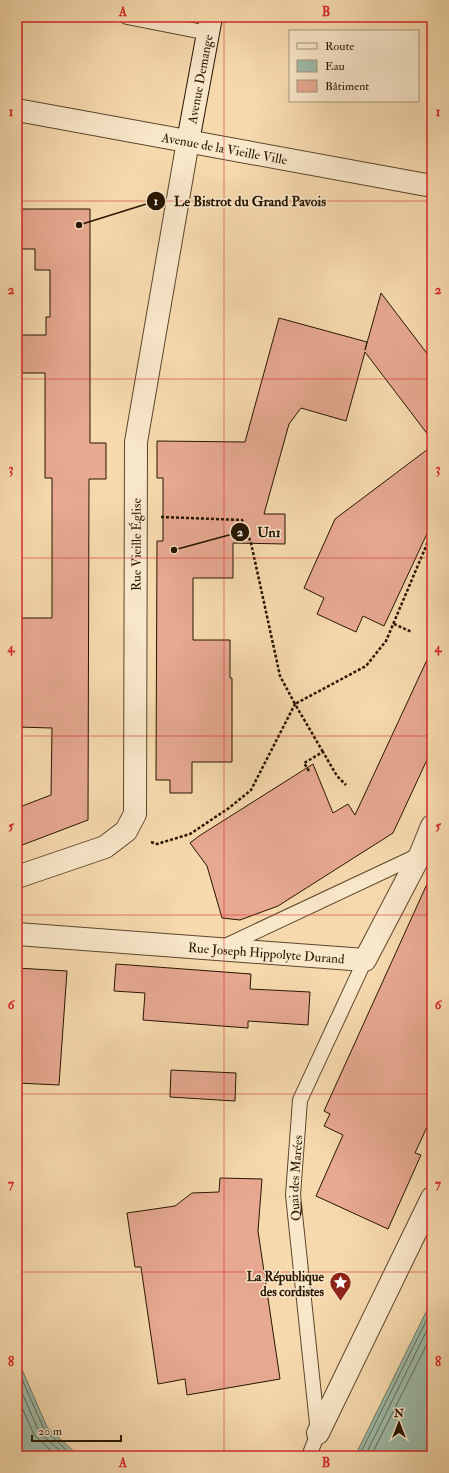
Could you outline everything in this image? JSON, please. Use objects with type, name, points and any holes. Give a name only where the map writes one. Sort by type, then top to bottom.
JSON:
[{"type":"street","name":"Avenue Demange","points":[[188,141],[210,25]]},
{"type":"street","name":"Avenue de la Vieille Ville","points":[[17,110],[432,186]]},
{"type":"street","name":"Rue Vieille Église","points":[[17,876],[105,847],[126,831],[135,814],[136,442],[188,141]]},
{"type":"street","points":[[366,960],[421,853],[432,826]]},
{"type":"street","name":"Rue Joseph Hippolyte Durand","points":[[17,934],[366,960]]},
{"type":"street","name":"Quai des Marées","points":[[318,1433],[432,1198]]},
{"type":"lane","points":[[127,17],[210,25]]},
{"type":"lane","points":[[220,948],[421,853]]},
{"type":"lane","name":"Quai des Marées","points":[[309,1456],[318,1433],[293,1195],[300,1100],[366,960]]},
{"type":"path","points":[[135,517],[242,520],[251,543],[280,676],[337,776],[346,785]]},
{"type":"path","points":[[126,831],[157,844],[190,834],[229,808],[251,790],[295,704],[366,666],[386,641],[432,532]]},
{"type":"path","points":[[394,624],[412,632]]},
{"type":"path","points":[[309,771],[304,763],[324,752]]},
{"type":"water","points":[[432,1300],[432,1456],[355,1456]]},
{"type":"water","points":[[17,1358],[47,1427],[79,1456],[17,1456]]},
{"type":"building","points":[[17,209],[90,209],[90,443],[106,443],[106,479],[89,479],[88,820],[17,847],[17,808],[51,795],[52,728],[17,727],[17,618],[52,618],[52,478],[45,478],[45,373],[17,373],[17,335],[46,335],[46,317],[50,317],[50,270],[35,270],[35,249],[17,249]]},
{"type":"building","points":[[381,293],[432,360],[432,440],[365,352],[346,421],[301,408],[289,424],[264,514],[285,514],[285,544],[233,543],[233,578],[193,578],[193,640],[230,640],[230,678],[232,678],[232,762],[192,762],[192,793],[170,793],[170,780],[156,780],[157,541],[163,541],[163,478],[157,478],[157,441],[245,442],[279,318],[367,342],[365,350]]},
{"type":"building","points":[[432,446],[432,523],[384,626],[363,616],[356,632],[317,614],[324,598],[304,588],[335,519]]},
{"type":"building","points":[[432,649],[432,749],[393,833],[278,906],[240,920],[222,918],[207,866],[190,843],[313,764],[333,813],[348,804],[355,815]]},
{"type":"building","points":[[432,873],[432,1116],[415,1153],[421,1155],[388,1229],[316,1196],[343,1135],[324,1126],[330,1114],[324,1111]]},
{"type":"building","points":[[116,964],[251,974],[250,989],[310,992],[308,1025],[248,1021],[248,1028],[143,1020],[145,993],[114,991]]},
{"type":"building","points":[[17,968],[67,971],[59,1085],[17,1083]]},
{"type":"building","points":[[171,1070],[236,1073],[235,1101],[170,1097]]},
{"type":"building","points":[[220,1178],[262,1179],[258,1231],[280,1379],[187,1395],[185,1379],[158,1384],[141,1267],[135,1267],[127,1213],[175,1206],[192,1193],[219,1192]]},
{"type":"place","name":"Le Bistrot du Grand Pavois","points":[[79,225]]},
{"type":"place","name":"Un1","points":[[174,550]]},
{"type":"place","name":"La République des cordistes","points":[[340,1302]]}]
